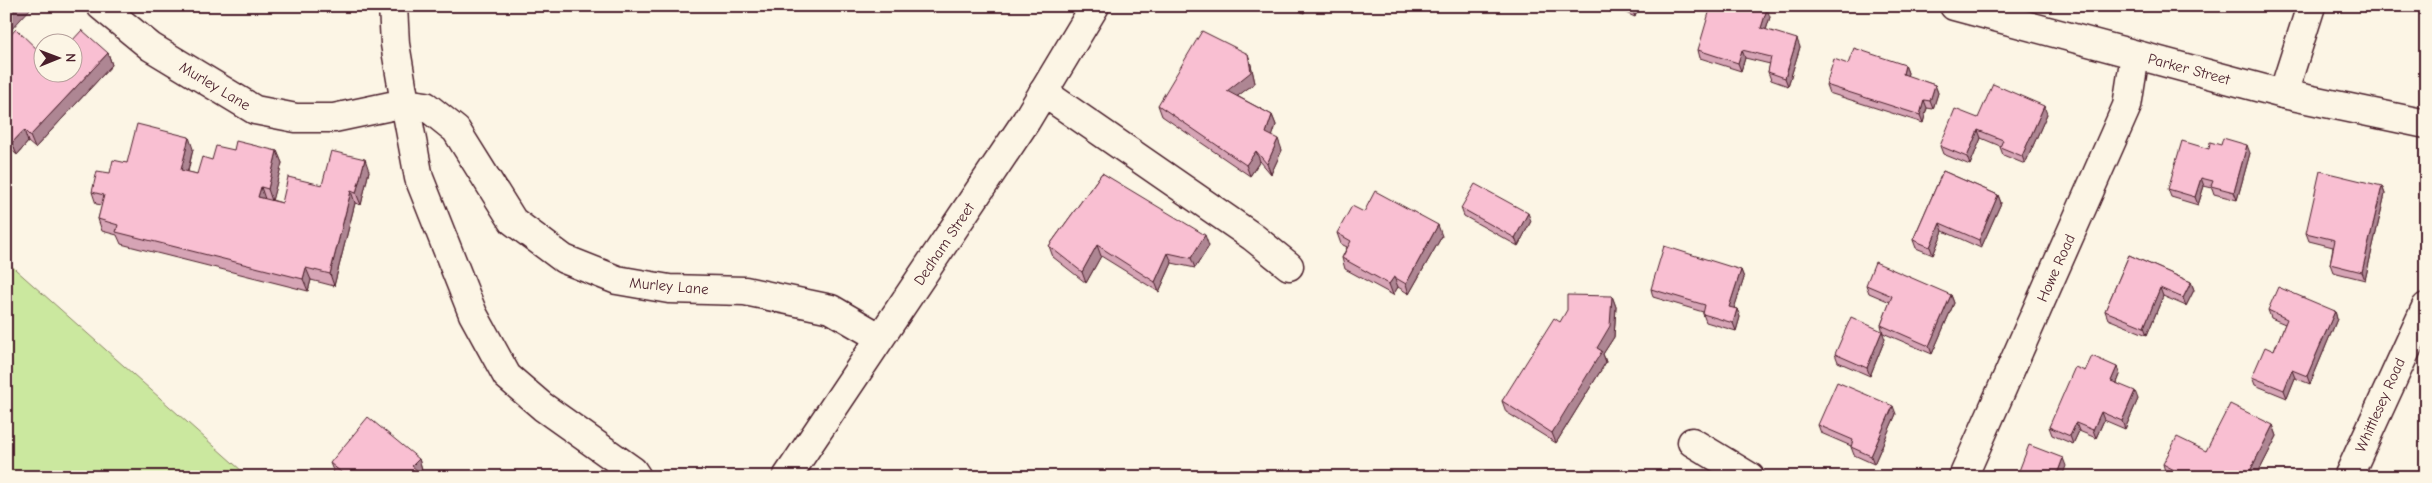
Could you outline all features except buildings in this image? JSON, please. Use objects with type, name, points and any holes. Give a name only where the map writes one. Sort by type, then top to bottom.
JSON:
[{"type":"street","name":"Murley Lane","points":[[101,6],[152,47],[256,110],[296,118],[334,118],[405,103],[426,106],[456,130],[513,221],[564,259],[616,280],[669,289],[746,291],[831,309],[880,337]]},
{"type":"street","points":[[393,6],[395,44],[418,178],[473,314],[507,376],[543,406],[633,471],[637,477]]},
{"type":"street","name":"Dedham Street","points":[[787,477],[917,285],[1043,92],[1095,6]]},
{"type":"street","name":"Parker Street","points":[[1954,6],[2283,94],[2426,124]]},
{"type":"street","points":[[2283,94],[2311,6]]},
{"type":"street","name":"Howe Road","points":[[1963,477],[2127,106],[2135,55]]},
{"type":"street","points":[[1043,92],[1246,232],[1289,266]]},
{"type":"street","name":"Whittlesey Road","points":[[2348,477],[2426,307]]},
{"type":"street","points":[[1692,442],[1750,477]]},
{"type":"green space","points":[[6,261],[242,471],[248,477],[6,477]]}]
